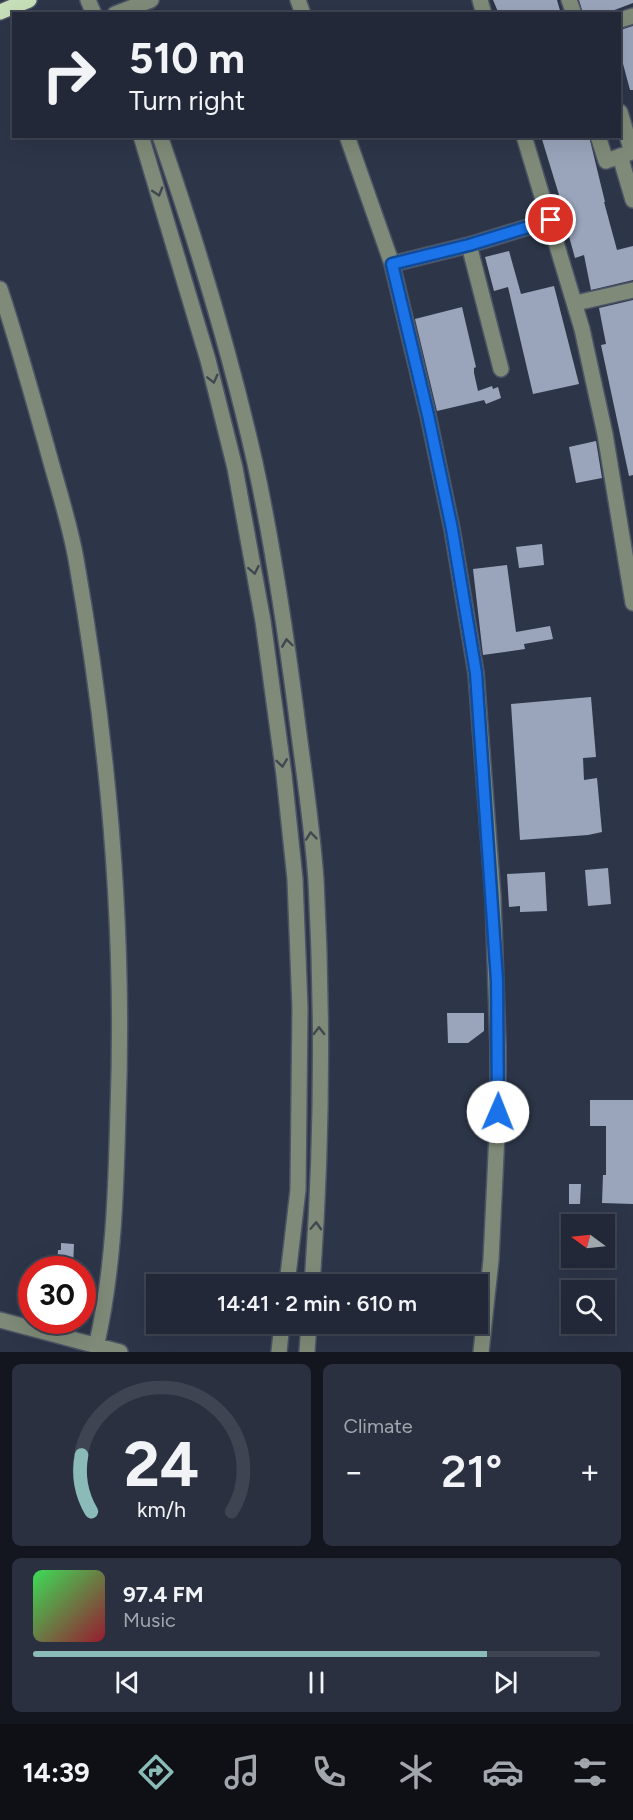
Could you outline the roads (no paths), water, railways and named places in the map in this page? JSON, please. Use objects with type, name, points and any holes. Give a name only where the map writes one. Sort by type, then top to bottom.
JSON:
[{"type":"main road","points":[[0,12],[29,0]]},
{"type":"street","points":[[120,12],[151,0]]},
{"type":"street","points":[[599,138],[606,161],[632,152],[621,115]]},
{"type":"street","points":[[142,138],[208,360],[235,468],[263,621],[284,775],[295,879],[300,1008],[298,1190],[288,1274]]},
{"type":"street","points":[[160,138],[186,213],[225,344],[255,464],[284,618],[316,878],[320,1008],[318,1190],[313,1274]]},
{"type":"street","points":[[348,138],[392,264],[452,529],[476,673],[493,896],[498,1046],[498,1112],[491,1260],[481,1352]]},
{"type":"street","points":[[525,138],[576,303],[605,435],[627,520],[633,603]]},
{"type":"street","points":[[620,156],[633,200]]},
{"type":"street","points":[[392,264],[469,245],[551,220]]},
{"type":"street","points":[[469,245],[501,369]]},
{"type":"street","points":[[0,289],[19,349],[75,556],[95,684],[111,831],[119,963],[121,1047],[114,1211],[105,1296],[96,1347]]},
{"type":"street","points":[[576,303],[633,290]]},
{"type":"street","points":[[0,1320],[120,1352]]},
{"type":"street","points":[[279,1352],[281,1334]]},
{"type":"street","points":[[307,1352],[308,1334]]}]
